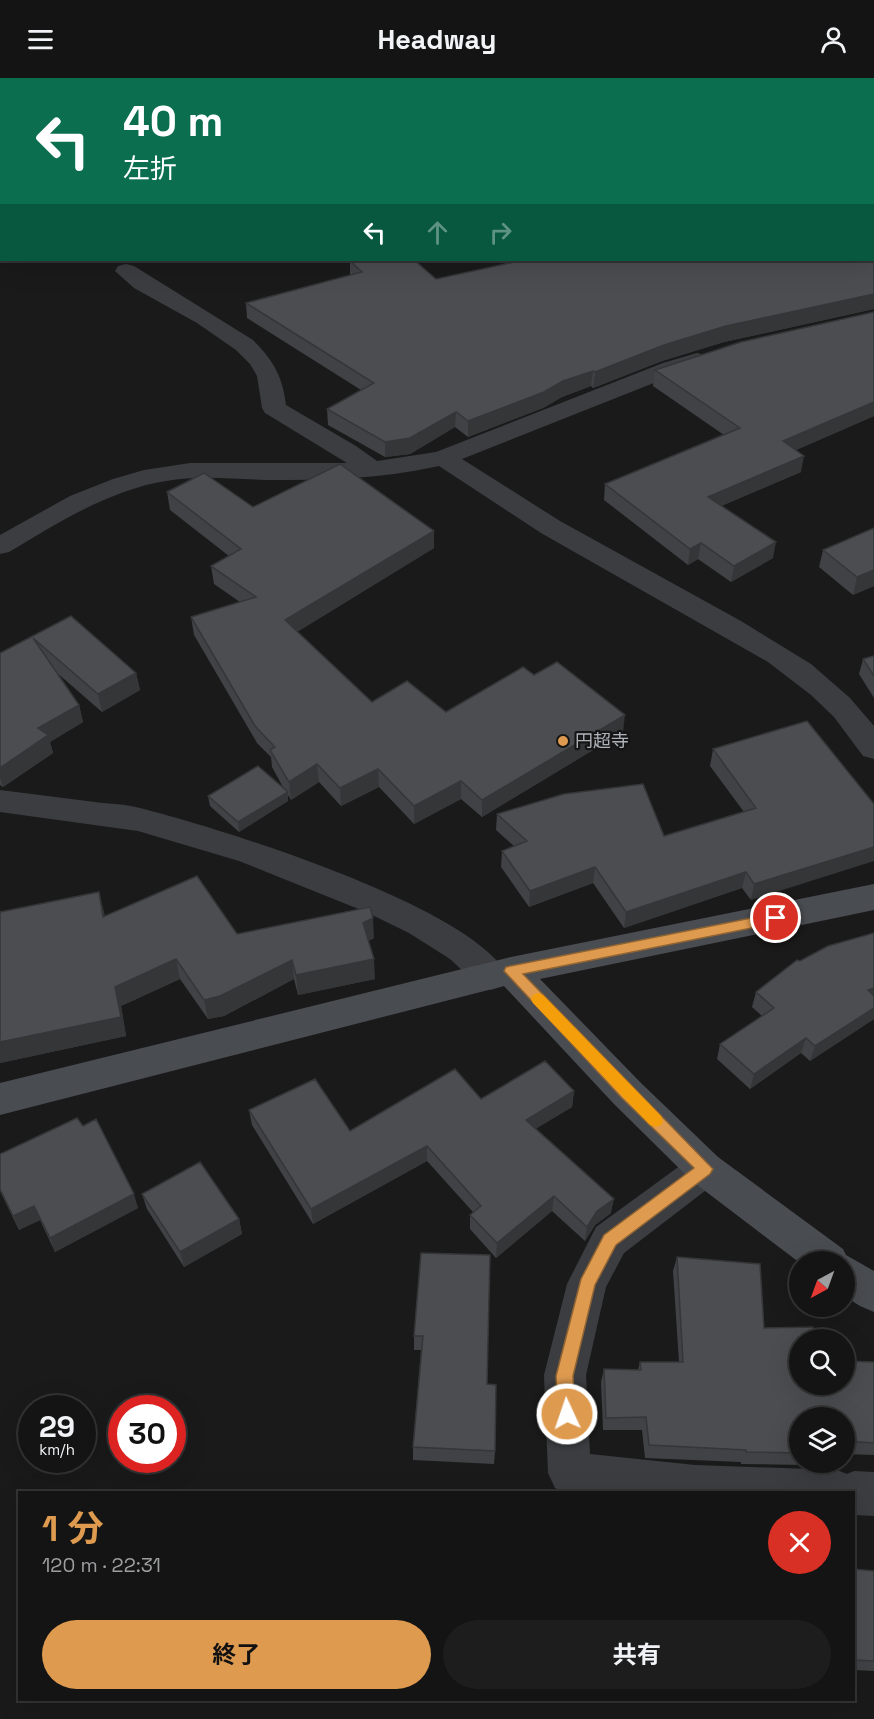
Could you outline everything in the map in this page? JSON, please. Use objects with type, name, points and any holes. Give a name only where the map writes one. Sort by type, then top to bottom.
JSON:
[{"type":"street","points":[[126,271],[140,283],[196,314],[243,345],[262,363],[270,377],[274,408],[347,451],[371,470]]},
{"type":"street","points":[[0,546],[86,499],[131,481],[166,473],[201,470],[263,472],[371,470],[416,465],[444,458],[671,368],[722,352]]},
{"type":"street","points":[[444,458],[501,498],[570,539],[729,626],[796,669],[840,705],[874,748]]},
{"type":"street","points":[[0,801],[138,819],[249,852],[378,903],[421,924],[501,974],[705,1169],[814,1251]]},
{"type":"street","points":[[0,1099],[501,974],[874,897]]},
{"type":"street","points":[[705,1169],[610,1240],[587,1284],[565,1376],[570,1473],[695,1487],[809,1491]]},
{"type":"street","points":[[855,1280],[874,1293]]},
{"type":"street","points":[[855,1493],[874,1494]]},
{"type":"building","points":[[350,261],[415,261],[436,279],[519,261],[874,261],[874,294],[726,326],[664,345],[595,372],[563,381],[544,392],[468,421],[456,412],[410,438],[385,442],[327,409],[374,383],[246,303],[362,272]]},
{"type":"building","points":[[874,312],[874,402],[783,441],[804,456],[708,497],[776,542],[734,566],[701,543],[690,549],[605,484],[740,428],[655,370],[741,342]]},
{"type":"building","points":[[340,464],[434,531],[285,620],[372,702],[407,681],[446,712],[523,667],[534,675],[557,662],[625,715],[482,800],[461,781],[414,806],[378,769],[340,788],[317,764],[289,782],[270,750],[275,747],[255,726],[191,617],[256,597],[211,566],[241,549],[167,492],[204,473],[253,507]]},
{"type":"building","points":[[874,528],[874,570],[857,577],[823,550]]},
{"type":"building","points":[[71,616],[136,673],[98,694],[33,638],[79,705],[38,728],[48,735],[0,768],[0,653]]},
{"type":"building","points":[[874,656],[874,676],[863,659]]},
{"type":"building","points":[[807,721],[874,804],[874,847],[754,884],[746,872],[626,912],[595,867],[530,891],[502,851],[527,841],[497,814],[564,794],[643,784],[664,836],[756,808],[713,749]]},
{"type":"building","points":[[258,766],[288,792],[238,822],[208,796]]},
{"type":"building","points":[[197,876],[237,934],[370,907],[373,918],[363,923],[374,959],[296,975],[292,960],[220,996],[204,1000],[176,959],[115,987],[121,1017],[0,1042],[0,912],[99,892],[103,917]]},
{"type":"building","points":[[874,933],[874,988],[868,990],[874,996],[874,1008],[815,1046],[806,1038],[754,1074],[720,1044],[774,1008],[756,992],[797,960],[800,961],[828,946]]},
{"type":"building","points":[[545,1061],[574,1091],[526,1120],[614,1199],[597,1211],[587,1227],[554,1196],[497,1243],[470,1215],[481,1206],[427,1146],[311,1209],[249,1110],[315,1079],[350,1131],[455,1069],[481,1099]]},
{"type":"building","points":[[77,1118],[83,1126],[96,1119],[134,1194],[50,1238],[34,1206],[13,1216],[0,1189],[0,1154]]},
{"type":"building","points":[[200,1162],[239,1219],[180,1252],[142,1194]]},
{"type":"building","points":[[421,1253],[490,1255],[487,1384],[496,1385],[495,1451],[413,1447],[423,1336],[414,1336]]},
{"type":"building","points":[[677,1257],[760,1264],[764,1328],[813,1327],[813,1329],[789,1329],[789,1395],[855,1395],[855,1361],[874,1362],[874,1443],[855,1442],[855,1407],[789,1407],[789,1453],[649,1445],[646,1417],[606,1418],[604,1369],[641,1370],[640,1362],[683,1362]]},
{"type":"building","points":[[855,1569],[874,1571],[874,1661],[855,1660]]},
{"type":"slow traffic","points":[[538,999],[656,1121]]},
{"type":"place","name":"円超寺","points":[[563,741]]},
{"type":"route","points":[[567,1414],[565,1376],[587,1284],[610,1240],[705,1169],[627,1093],[511,971],[776,918]]}]
